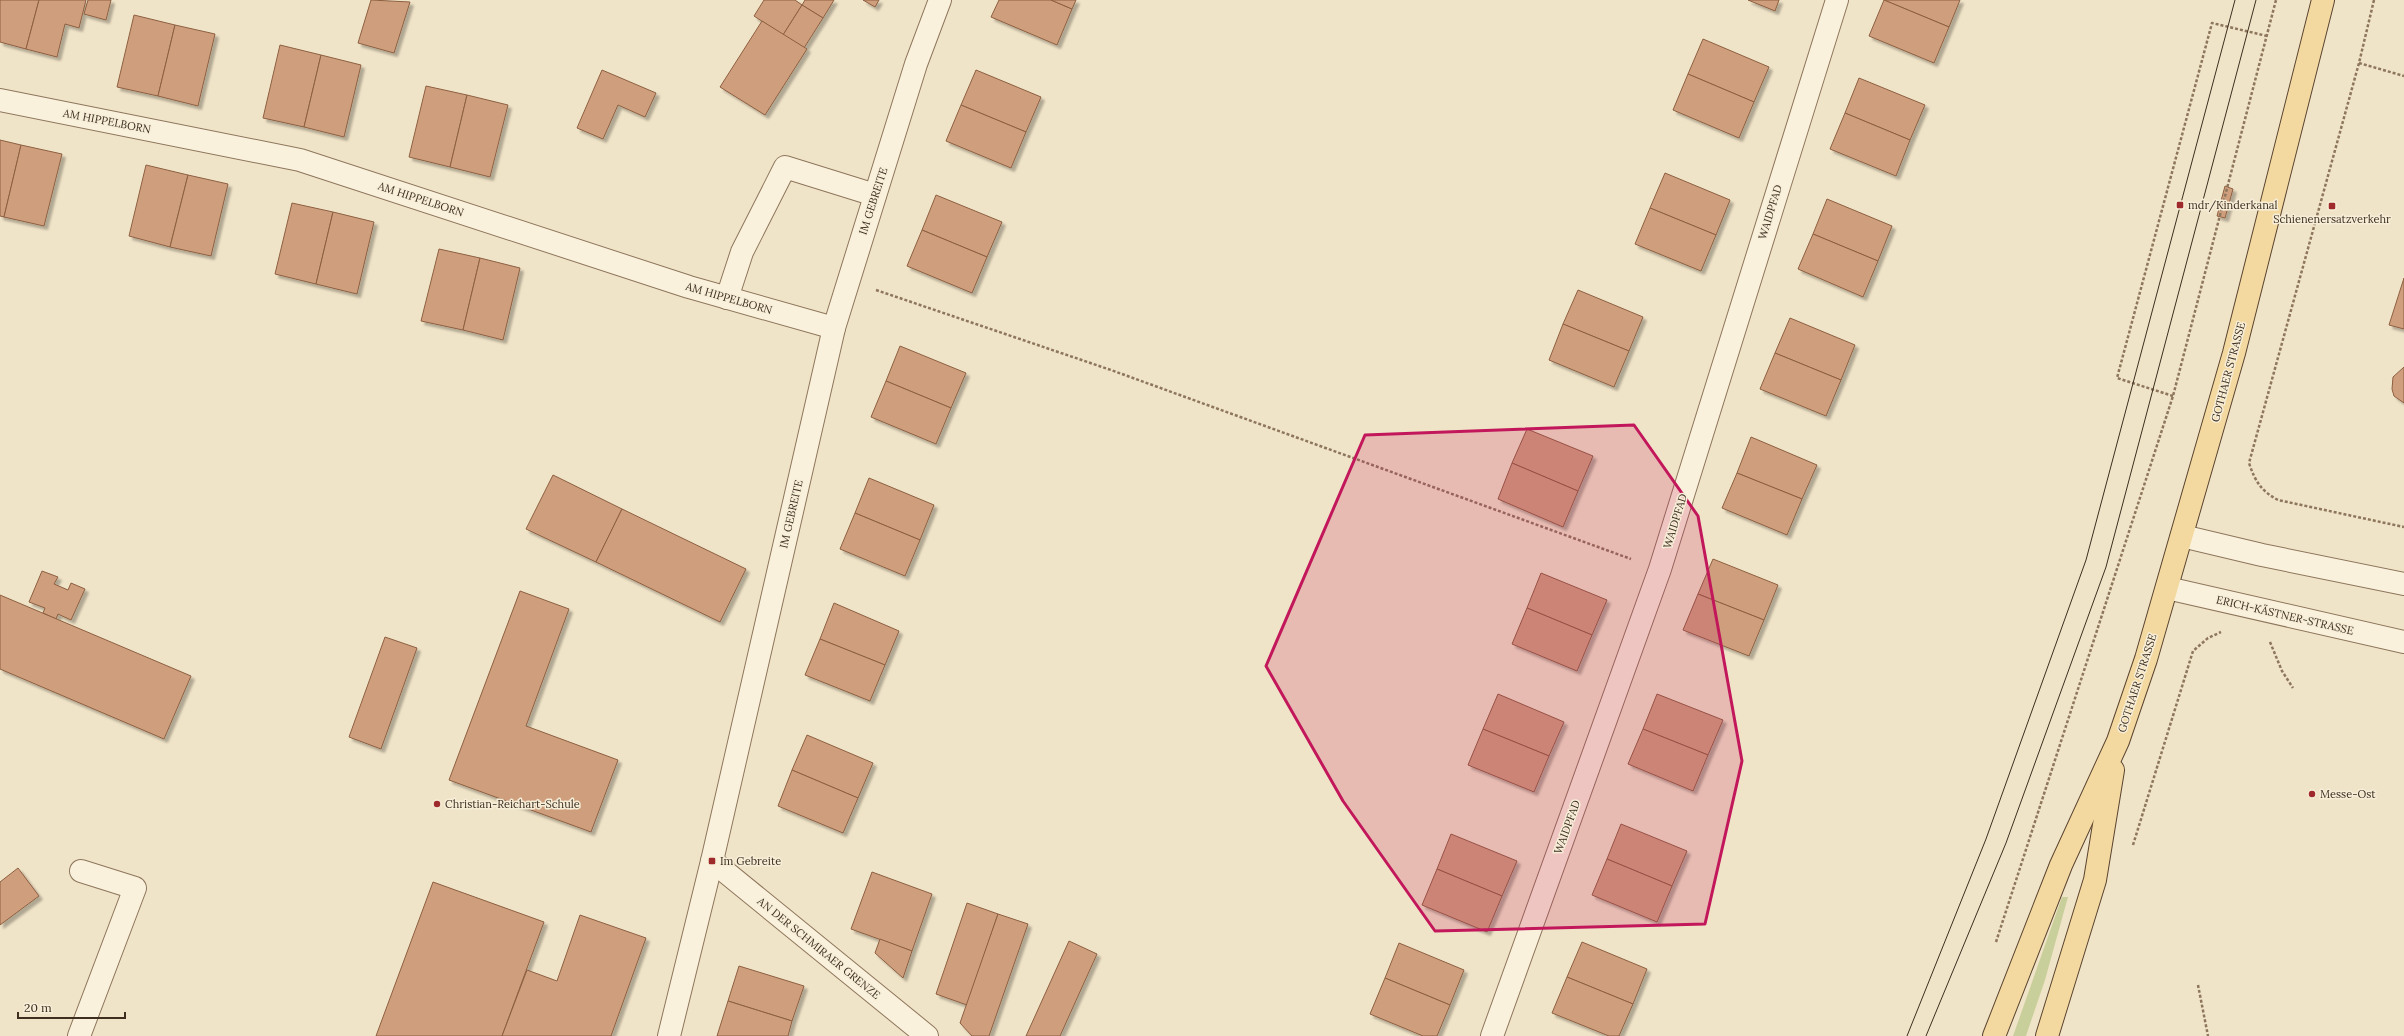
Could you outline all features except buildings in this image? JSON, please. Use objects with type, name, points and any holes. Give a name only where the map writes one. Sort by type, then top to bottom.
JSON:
[{"type":"main road","name":"GOTHAER STRASSE","points":[[1994,1036],[2061,865],[2118,741],[2167,588],[2234,353],[2323,0]]},
{"type":"main road","name":"GOTHAER STRASSE","points":[[2047,1036],[2095,880],[2118,741]]},
{"type":"street","name":"IM GEBREITE","points":[[669,1036],[712,861],[834,328],[916,64],[940,0]]},
{"type":"street","name":"WAIDPFAD","points":[[1492,1036],[1660,569],[1837,0]]},
{"type":"street","name":"AM HIPPELBORN","points":[[0,100],[300,160],[728,298],[834,328]]},
{"type":"street","points":[[728,298],[742,252],[785,167],[875,195]]},
{"type":"street","points":[[2182,536],[2404,584]]},
{"type":"street","name":"ERICH-KÄSTNER-STRASSE","points":[[2167,588],[2404,642]]},
{"type":"street","name":"AN DER SCHMIRAER GRENZE","points":[[712,861],[927,1036]]},
{"type":"street","points":[[79,1036],[135,888],[81,871]]},
{"type":"path","points":[[1995,946],[2173,396],[2276,0]]},
{"type":"path","points":[[2374,0],[2359,64],[2249,463],[2254,479],[2265,493],[2278,500],[2404,527]]},
{"type":"path","points":[[2173,396],[2118,378],[2120,370],[2212,23],[2267,36]]},
{"type":"path","points":[[2359,64],[2404,76]]},
{"type":"path","points":[[848,280],[1111,370],[1660,569]]},
{"type":"path","points":[[2131,852],[2193,651],[2208,638],[2220,632],[2226,631]]},
{"type":"path","points":[[2270,642],[2294,688]]},
{"type":"path","points":[[2198,985],[2208,1036]]},
{"type":"highlighted area","points":[[1634,425],[1698,516],[1742,761],[1705,924],[1435,931],[1343,801],[1266,666],[1365,435]]},
{"type":"green space","points":[[2062,897],[2068,897],[2045,980],[2026,1036],[2013,1036]]},
{"type":"tram line","points":[[1907,1036],[1986,839],[2086,560],[2235,0]]},
{"type":"tram line","points":[[1926,1036],[2006,843],[2106,567],[2256,0]]},
{"type":"place","name":"mdr/Kinderkanal","points":[[2180,205]]},
{"type":"place","name":"Schienenersatzverkehr","points":[[2332,206]]},
{"type":"place","name":"Messe-Ost","points":[[2312,794]]},
{"type":"place","name":"Christian-Reichart-Schule","points":[[437,804]]},
{"type":"place","name":"Im Gebreite","points":[[712,861]]}]
